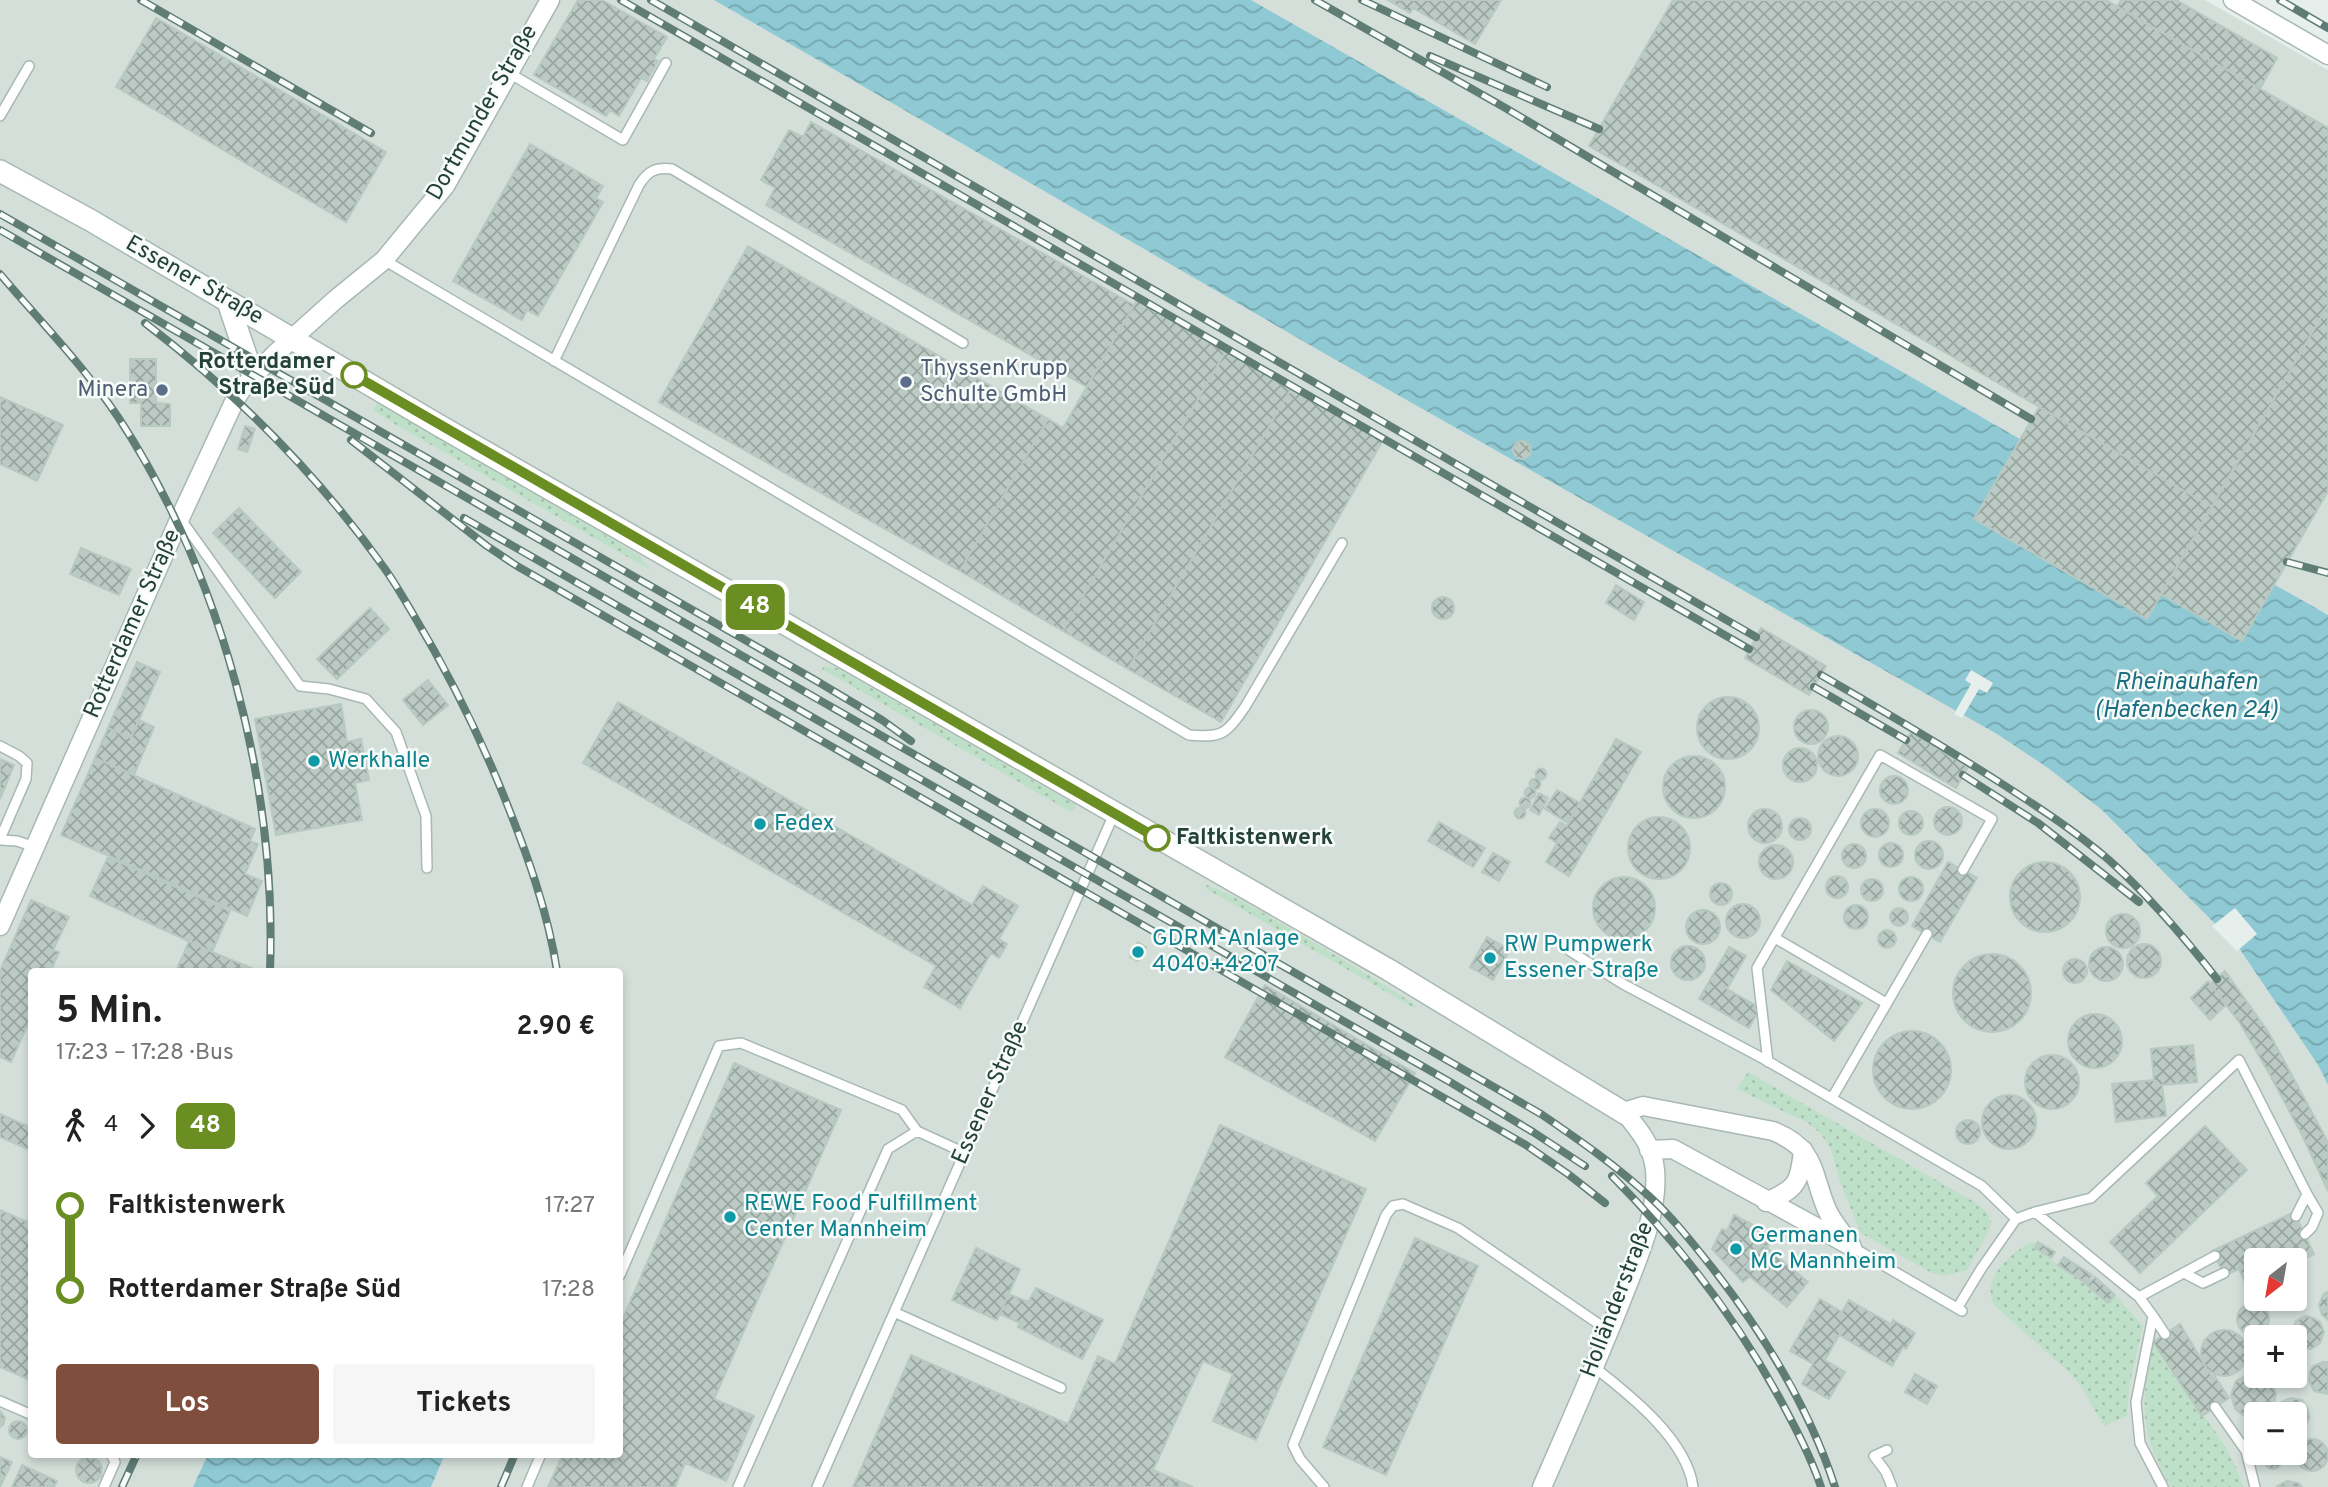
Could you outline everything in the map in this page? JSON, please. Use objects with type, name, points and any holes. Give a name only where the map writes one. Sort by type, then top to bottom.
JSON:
[{"type":"street","name":"Dortmunder Straße","points":[[291,339],[384,260],[445,186],[550,0]]},
{"type":"street","points":[[2233,0],[2328,55]]},
{"type":"street","name":"Essener Straße","points":[[0,171],[90,220],[291,339],[1388,970],[1624,1113]]},
{"type":"street","points":[[228,302],[253,376]]},
{"type":"street","name":"Rotterdamer Straße","points":[[0,926],[235,400],[253,376],[291,339]]},
{"type":"street","points":[[1624,1113],[1643,1106],[1773,1131],[1790,1138],[1803,1150],[1814,1167],[1828,1212],[1852,1247]]},
{"type":"street","name":"Holländerstraße","points":[[1542,1487],[1638,1259],[1650,1215],[1655,1168],[1646,1138],[1624,1113]]},
{"type":"street","points":[[1650,1150],[1673,1149],[1852,1247]]},
{"type":"street","points":[[1766,1202],[1787,1194],[1800,1175],[1803,1150]]},
{"type":"lane","points":[[509,73],[622,140],[666,63]]},
{"type":"lane","points":[[0,116],[29,66]]},
{"type":"lane","points":[[554,361],[639,185],[647,173],[659,167],[672,169],[963,343]]},
{"type":"lane","points":[[384,260],[1189,734],[1219,736],[1231,726],[1245,707],[1342,543]]},
{"type":"lane","points":[[180,518],[300,685],[329,689],[366,699],[396,732],[426,816],[427,868]]},
{"type":"lane","points":[[0,747],[27,763],[26,779],[0,840],[17,841],[35,847]]},
{"type":"lane","points":[[1768,1062],[1757,968],[1880,755],[1992,819],[1963,870]]},
{"type":"lane","name":"Essener Straße","points":[[817,1487],[1114,814]]},
{"type":"lane","points":[[1832,1098],[1927,934]]},
{"type":"lane","points":[[1775,938],[1886,1003]]},
{"type":"lane","points":[[1570,951],[1623,984],[1832,1098],[1982,1186],[2016,1219]]},
{"type":"lane","points":[[623,1268],[719,1046],[741,1043],[902,1110],[917,1131],[965,1153]]},
{"type":"lane","points":[[1852,1247],[1960,1309],[1981,1269],[2016,1219],[2091,1198],[2239,1060],[2307,1194],[2318,1213],[2328,1218]]},
{"type":"lane","points":[[738,1487],[888,1149],[917,1131]]},
{"type":"lane","points":[[2295,1216],[2307,1194]]},
{"type":"lane","points":[[1324,1487],[1300,1459],[1293,1445],[1386,1215],[1393,1206],[1403,1205],[1458,1228],[1609,1331]]},
{"type":"lane","points":[[2035,1212],[2139,1297],[2165,1334]]},
{"type":"lane","points":[[2305,1234],[2312,1227],[2318,1213]]},
{"type":"lane","points":[[2139,1297],[2215,1256]]},
{"type":"lane","points":[[2184,1273],[2203,1283],[2224,1273]]},
{"type":"lane","points":[[894,1312],[1061,1388]]},
{"type":"lane","points":[[2153,1316],[2136,1402],[2140,1443],[2163,1487]]},
{"type":"lane","points":[[1594,1367],[1629,1394],[1675,1442],[1693,1481],[1693,1487]]},
{"type":"lane","points":[[0,1401],[28,1413]]},
{"type":"lane","points":[[2215,1407],[2246,1451],[2255,1487]]},
{"type":"lane","points":[[1887,1450],[1874,1456],[1886,1472],[1892,1487]]},
{"type":"lane","points":[[104,1487],[115,1462],[113,1458]]},
{"type":"lane","points":[[527,1487],[539,1458]]},
{"type":"shaded area","points":[[0,0],[714,0],[1334,359],[1997,734],[2048,768],[2102,810],[2239,948],[2318,1065],[2328,1085],[2328,1487],[431,1487],[443,1458],[623,1458],[623,968],[28,968],[28,1458],[206,1458],[193,1487],[0,1487]]},
{"type":"shaded area","points":[[1251,0],[2205,0],[2328,70],[2328,615]]},
{"type":"green space","points":[[377,402],[617,542],[638,555],[652,571],[391,422],[373,410]]},
{"type":"green space","points":[[824,666],[837,668],[1076,805],[1071,812],[822,669]]},
{"type":"green space","points":[[1207,885],[1259,910],[1416,1005],[1414,1008],[1205,888]]},
{"type":"green space","points":[[1748,1072],[1976,1203],[1987,1212],[1991,1222],[1988,1233],[1967,1270],[1945,1276],[1932,1273],[1861,1233],[1840,1182],[1831,1149],[1821,1134],[1808,1123],[1737,1089]]},
{"type":"green space","points":[[2031,1242],[2037,1242],[2035,1249],[2087,1284],[2107,1303],[2115,1295],[2143,1326],[2130,1382],[2127,1416],[2104,1426],[2071,1374],[1994,1305],[1991,1286],[1999,1268],[2014,1253]]},
{"type":"green space","points":[[2152,1340],[2174,1377],[2226,1448],[2243,1487],[2171,1487],[2147,1432],[2145,1400]]},
{"type":"water","name":"Rheinauhafen (Hafenbecken 24)","points":[[714,0],[1251,0],[2328,615],[2328,1085],[2318,1065],[2239,948],[2102,810],[2048,768],[1997,734],[1334,359]]},
{"type":"water","points":[[206,1458],[443,1458],[431,1487],[193,1487]]},
{"type":"pier","points":[[1971,670],[1993,683],[1987,693],[1979,689],[1962,718],[1954,714],[1971,684],[1965,680]]},
{"type":"pier","points":[[2235,908],[2257,934],[2237,951],[2212,926]]},
{"type":"building","points":[[578,0],[602,0],[667,37],[654,59],[658,61],[647,81],[641,78],[619,116],[610,110],[606,116],[534,75]]},
{"type":"building","points":[[1388,0],[1501,0],[1475,44],[1413,8],[1410,13]]},
{"type":"building","points":[[1673,0],[2106,0],[2328,128],[2328,305],[2212,507],[1589,146]]},
{"type":"building","points":[[2121,0],[2176,0],[2277,58],[2260,89],[2117,7]]},
{"type":"building","points":[[156,18],[386,152],[346,222],[116,87]]},
{"type":"building","points":[[811,122],[1134,305],[1087,387],[766,205],[775,188],[761,180],[789,130],[803,137]]},
{"type":"building","points":[[530,144],[603,186],[596,198],[603,202],[538,316],[527,310],[522,320],[453,281]]},
{"type":"building","points":[[748,246],[1048,419],[960,571],[659,402]]},
{"type":"building","points":[[1138,298],[1227,349],[1063,631],[960,571],[1048,419],[1063,428]]},
{"type":"building","points":[[2328,305],[2328,491],[2242,641],[2161,594]]},
{"type":"building","points":[[1227,349],[1292,387],[1128,669],[1063,631]]},
{"type":"building","points":[[130,359],[156,359],[156,403],[170,404],[170,426],[141,426],[141,403],[130,403]]},
{"type":"building","points":[[1292,387],[1383,440],[1221,722],[1128,669]]},
{"type":"building","points":[[0,397],[63,425],[37,481],[0,464]]},
{"type":"building","points":[[2039,407],[2212,507],[2147,619],[1974,519]]},
{"type":"building","points":[[245,426],[255,429],[247,452],[238,449]]},
{"type":"building","points":[[1518,441],[1526,441],[1531,450],[1529,457],[1518,459],[1513,454],[1513,446]]},
{"type":"building","points":[[239,508],[301,572],[275,598],[213,533]]},
{"type":"building","points":[[81,548],[131,569],[119,595],[70,574]]},
{"type":"building","points":[[1616,585],[1644,602],[1634,620],[1606,603]]},
{"type":"building","points":[[1443,597],[1451,600],[1454,608],[1451,616],[1443,619],[1435,616],[1432,608],[1435,600]]},
{"type":"building","points":[[370,608],[389,629],[337,679],[317,659]]},
{"type":"building","points":[[1761,628],[1826,666],[1809,695],[1745,658]]},
{"type":"building","points":[[137,662],[160,672],[131,738],[108,728]]},
{"type":"building","points":[[428,680],[448,705],[423,725],[403,700]]},
{"type":"building","points":[[1728,697],[1740,699],[1750,706],[1757,716],[1757,740],[1750,750],[1740,757],[1728,759],[1716,757],[1706,750],[1699,740],[1697,728],[1699,716],[1706,706],[1716,699]]},
{"type":"building","name":"Fedex","points":[[618,702],[972,905],[983,886],[1018,906],[999,939],[1007,944],[999,958],[991,953],[960,1008],[924,987],[936,966],[583,763]]},
{"type":"building","name":"Werkhalle","points":[[341,704],[347,742],[361,739],[369,780],[355,783],[362,820],[276,835],[255,719]]},
{"type":"building","points":[[1811,710],[1823,715],[1828,727],[1823,739],[1811,744],[1799,739],[1794,727],[1799,715]]},
{"type":"building","points":[[139,720],[154,727],[134,775],[95,758],[108,728],[131,738]]},
{"type":"building","points":[[1911,732],[1968,767],[1956,788],[1898,753]]},
{"type":"building","points":[[1838,736],[1852,742],[1858,756],[1852,770],[1838,776],[1824,770],[1818,756],[1824,742]]},
{"type":"building","points":[[1616,739],[1641,752],[1569,876],[1546,862],[1557,843],[1549,838],[1560,822],[1567,826]]},
{"type":"building","points":[[1800,748],[1812,753],[1817,765],[1812,777],[1800,782],[1788,777],[1783,765],[1788,753]]},
{"type":"building","points":[[1694,756],[1706,758],[1716,765],[1723,775],[1723,799],[1716,809],[1706,816],[1694,818],[1682,816],[1672,809],[1665,799],[1663,787],[1665,775],[1672,765],[1682,758]]},
{"type":"building","points":[[95,758],[255,829],[250,841],[258,844],[245,874],[262,881],[247,916],[61,835]]},
{"type":"building","points":[[0,759],[14,765],[0,799]]},
{"type":"building","points":[[1541,769],[1545,770],[1545,778],[1541,779],[1537,778],[1536,774],[1537,770]]},
{"type":"building","points":[[1894,776],[1904,780],[1908,790],[1904,800],[1894,804],[1884,800],[1880,790],[1884,780]]},
{"type":"building","points":[[1535,779],[1539,780],[1539,788],[1535,789],[1531,788],[1530,784],[1531,780]]},
{"type":"building","points":[[1530,788],[1534,789],[1534,797],[1530,798],[1526,797],[1525,793],[1526,789]]},
{"type":"building","points":[[1557,790],[1580,803],[1568,823],[1545,809]]},
{"type":"building","points":[[1539,793],[1548,798],[1539,815],[1530,810]]},
{"type":"building","points":[[1525,798],[1529,799],[1529,807],[1525,808],[1521,807],[1520,803],[1521,799]]},
{"type":"building","points":[[1948,807],[1958,811],[1962,821],[1958,831],[1948,835],[1938,831],[1934,821],[1938,811]]},
{"type":"building","points":[[1520,808],[1524,809],[1524,817],[1520,818],[1516,817],[1515,813],[1516,809]]},
{"type":"building","points":[[1765,809],[1777,814],[1782,826],[1777,838],[1765,843],[1753,838],[1748,826],[1753,814]]},
{"type":"building","points":[[1875,809],[1885,813],[1889,823],[1885,833],[1875,837],[1865,833],[1861,823],[1865,813]]},
{"type":"building","points":[[1911,811],[1920,814],[1923,823],[1920,832],[1911,835],[1902,832],[1899,823],[1902,814]]},
{"type":"building","points":[[1659,817],[1671,819],[1681,826],[1688,836],[1688,860],[1681,870],[1671,877],[1659,879],[1647,877],[1637,870],[1630,860],[1628,848],[1630,836],[1637,826],[1647,819]]},
{"type":"building","points":[[1800,818],[1808,821],[1811,829],[1808,837],[1800,840],[1792,837],[1789,829],[1792,821]]},
{"type":"building","points":[[1439,822],[1485,848],[1473,867],[1428,841]]},
{"type":"building","points":[[1929,841],[1939,845],[1943,855],[1939,865],[1929,869],[1919,865],[1915,855],[1919,845]]},
{"type":"building","points":[[1891,843],[1900,846],[1903,855],[1900,864],[1891,867],[1882,864],[1879,855],[1882,846]]},
{"type":"building","points":[[1854,844],[1863,847],[1866,856],[1863,865],[1854,868],[1845,865],[1842,856],[1845,847]]},
{"type":"building","points":[[1776,845],[1788,850],[1793,862],[1788,874],[1776,879],[1764,874],[1759,862],[1764,850]]},
{"type":"building","points":[[1493,853],[1510,862],[1499,881],[1482,872]]},
{"type":"building","points":[[108,857],[230,911],[212,952],[90,896]]},
{"type":"building","points":[[1948,862],[1977,878],[1940,942],[1912,926]]},
{"type":"building","points":[[2045,862],[2070,872],[2080,897],[2070,922],[2045,932],[2020,922],[2010,897],[2020,872]]},
{"type":"building","points":[[1837,876],[1845,879],[1848,887],[1845,895],[1837,898],[1829,895],[1826,887],[1829,879]]},
{"type":"building","points":[[1624,877],[1636,879],[1646,886],[1653,896],[1653,920],[1646,930],[1636,937],[1624,939],[1612,937],[1602,930],[1595,920],[1593,908],[1595,896],[1602,886],[1612,879]]},
{"type":"building","points":[[1911,877],[1920,880],[1923,889],[1920,898],[1911,901],[1902,898],[1899,889],[1902,880]]},
{"type":"building","points":[[1872,879],[1880,882],[1883,890],[1880,898],[1872,901],[1864,898],[1861,890],[1864,882]]},
{"type":"building","points":[[1721,883],[1729,886],[1732,894],[1729,902],[1721,905],[1713,902],[1710,894],[1713,886]]},
{"type":"building","points":[[31,900],[69,917],[53,950],[59,952],[52,968],[28,968],[28,1024],[11,1062],[0,1057],[0,971]]},
{"type":"building","points":[[1743,904],[1755,909],[1760,921],[1755,933],[1743,938],[1731,933],[1726,921],[1731,909]]},
{"type":"building","points":[[1856,905],[1865,908],[1868,917],[1865,926],[1856,929],[1847,926],[1844,917],[1847,908]]},
{"type":"building","points":[[1899,908],[1905,911],[1908,917],[1905,923],[1899,926],[1893,923],[1890,917],[1893,911]]},
{"type":"building","points":[[1703,910],[1715,915],[1720,927],[1715,939],[1703,944],[1691,939],[1686,927],[1691,915]]},
{"type":"building","points":[[2123,914],[2135,919],[2140,931],[2135,943],[2123,948],[2111,943],[2106,931],[2111,919]]},
{"type":"building","points":[[1887,930],[1893,933],[1896,939],[1893,945],[1887,948],[1881,945],[1878,939],[1881,933]]},
{"type":"building","name":"RW Pumpwerk Essener Straße","points":[[1487,937],[1510,950],[1493,980],[1470,967]]},
{"type":"building","points":[[189,941],[252,968],[177,968]]},
{"type":"building","name":"GDRM-Anlage 4040+4207","points":[[1138,942],[1146,947],[1138,961],[1130,957]]},
{"type":"building","points":[[2144,944],[2156,949],[2161,961],[2156,973],[2144,978],[2132,973],[2127,961],[2132,949]]},
{"type":"building","points":[[1688,946],[1700,951],[1705,963],[1700,975],[1688,980],[1676,975],[1671,963],[1676,951]]},
{"type":"building","points":[[1729,947],[1746,956],[1727,989],[1760,1008],[1749,1028],[1699,999]]},
{"type":"building","points":[[2106,947],[2118,952],[2123,964],[2118,976],[2106,981],[2094,976],[2089,964],[2094,952]]},
{"type":"building","points":[[1992,954],[2007,957],[2024,971],[2031,993],[2028,1008],[2014,1025],[1992,1032],[1977,1029],[1960,1015],[1953,993],[1956,978],[1970,961]]},
{"type":"building","points":[[2075,959],[2084,962],[2087,971],[2084,980],[2075,983],[2066,980],[2063,971],[2066,962]]},
{"type":"building","points":[[1787,961],[1862,1003],[1834,1041],[1771,990]]},
{"type":"building","points":[[2225,971],[2269,1033],[2328,1142],[2328,1191],[2270,1075],[2240,1023],[2210,984]]},
{"type":"building","points":[[2208,981],[2226,1005],[2210,1020],[2191,998]]},
{"type":"building","points":[[1265,985],[1415,1073],[1375,1141],[1225,1057]]},
{"type":"building","points":[[2095,1014],[2114,1022],[2122,1041],[2114,1060],[2095,1068],[2076,1060],[2068,1041],[2076,1022]]},
{"type":"building","points":[[1912,1031],[1927,1034],[1944,1048],[1951,1070],[1948,1085],[1934,1102],[1912,1109],[1897,1106],[1880,1092],[1873,1070],[1876,1055],[1890,1038]]},
{"type":"building","points":[[2193,1045],[2197,1082],[2162,1085],[2166,1116],[2116,1122],[2112,1084],[2154,1080],[2151,1049]]},
{"type":"building","points":[[2052,1055],[2071,1063],[2079,1082],[2071,1101],[2052,1109],[2033,1101],[2025,1082],[2033,1063]]},
{"type":"building","name":"REWE Food Fulfillment Center Mannheim","points":[[734,1063],[841,1110],[714,1399],[754,1416],[726,1481],[685,1463],[675,1487],[548,1487],[561,1458],[623,1458],[623,1318]]},
{"type":"building","points":[[2009,1095],[2028,1103],[2036,1122],[2028,1141],[2009,1149],[1990,1141],[1982,1122],[1990,1103]]},
{"type":"building","points":[[0,1114],[28,1126],[28,1149],[0,1137]]},
{"type":"building","points":[[1968,1120],[1979,1127],[1980,1132],[1973,1143],[1968,1144],[1957,1137],[1956,1132],[1963,1121]]},
{"type":"building","points":[[1220,1125],[1366,1189],[1256,1440],[1213,1421],[1233,1374],[1203,1361],[1153,1470],[1193,1487],[853,1487],[911,1355],[1068,1424],[1098,1356],[1115,1364]]},
{"type":"building","points":[[2205,1126],[2247,1170],[2140,1273],[2110,1242],[2158,1196],[2146,1183]]},
{"type":"building","points":[[0,1210],[28,1222],[28,1379],[0,1367]]},
{"type":"building","points":[[2294,1212],[2314,1254],[2307,1258],[2307,1248],[2244,1248],[2244,1280],[2239,1269],[2225,1276],[2212,1251]]},
{"type":"building","name":"Germanen MC Mannheim","points":[[1734,1215],[1774,1236],[1767,1248],[1763,1245],[1742,1270],[1750,1276],[1743,1282],[1712,1249],[1722,1229],[1727,1231]]},
{"type":"building","points":[[1415,1238],[1478,1266],[1386,1475],[1323,1447]]},
{"type":"building","points":[[2038,1242],[2055,1252],[2051,1258],[2035,1248]]},
{"type":"building","points":[[1763,1245],[1808,1282],[1787,1307],[1742,1270]]},
{"type":"building","points":[[976,1248],[1020,1269],[997,1320],[952,1300]]},
{"type":"building","points":[[2064,1257],[2092,1275],[2087,1284],[2058,1265]]},
{"type":"building","points":[[2095,1277],[2115,1295],[2108,1303],[2087,1285]]},
{"type":"building","points":[[1036,1288],[1103,1320],[1082,1359],[1018,1327],[1020,1323],[1000,1314],[1009,1294],[1028,1302]]},
{"type":"building","points":[[2328,1292],[2328,1320],[2322,1315],[2319,1305],[2323,1295]]},
{"type":"building","points":[[1820,1299],[1842,1312],[1849,1300],[1891,1324],[1893,1320],[1915,1333],[1892,1366],[1839,1335],[1825,1360],[1845,1372],[1829,1399],[1802,1384],[1813,1364],[1790,1351]]},
{"type":"building","points":[[2244,1306],[2244,1311],[2268,1313],[2268,1325],[2244,1325],[2244,1332],[2241,1331],[2237,1319],[2241,1307]]},
{"type":"building","points":[[2305,1316],[2320,1322],[2324,1332],[2320,1343],[2307,1349],[2307,1325],[2294,1325]]},
{"type":"building","points":[[2180,1324],[2212,1377],[2214,1375],[2229,1398],[2202,1416],[2153,1342]]},
{"type":"building","points":[[2224,1330],[2240,1337],[2244,1343],[2244,1363],[2240,1369],[2224,1376],[2208,1369],[2201,1353],[2208,1337]]},
{"type":"building","points":[[2328,1362],[2328,1394],[2314,1391],[2309,1381],[2313,1366]]},
{"type":"building","points":[[1915,1374],[1937,1386],[1927,1404],[1905,1392]]},
{"type":"building","points":[[2244,1377],[2244,1388],[2273,1388],[2276,1394],[2274,1402],[2244,1402],[2244,1416],[2235,1409],[2231,1395],[2236,1381]]},
{"type":"building","points":[[2291,1398],[2303,1402],[2281,1402]]},
{"type":"building","points":[[0,1411],[5,1418],[0,1427]]},
{"type":"building","points":[[14,1421],[22,1421],[27,1430],[25,1437],[14,1439],[9,1434],[9,1426]]},
{"type":"building","points":[[2307,1440],[2318,1440],[2324,1443],[2327,1449],[2324,1467],[2312,1471],[2300,1467],[2299,1465],[2307,1465]]},
{"type":"building","points":[[0,1457],[12,1462],[0,1487]]},
{"type":"building","points":[[84,1458],[94,1458],[101,1465],[101,1475],[94,1482],[84,1482],[77,1475],[77,1465]]},
{"type":"building","points":[[22,1465],[57,1481],[54,1487],[12,1487]]},
{"type":"building","points":[[2266,1465],[2280,1465],[2273,1469]]},
{"type":"building","points":[[2287,1481],[2298,1483],[2302,1487],[2276,1487]]},
{"type":"railway","points":[[141,0],[371,133]]},
{"type":"railway","points":[[621,0],[1749,649]]},
{"type":"railway","points":[[651,0],[1756,637]]},
{"type":"railway","points":[[1315,0],[1502,106],[2031,419]]},
{"type":"railway","points":[[1362,0],[1547,87]]},
{"type":"railway","points":[[2280,0],[2328,28]]},
{"type":"railway","points":[[1430,56],[1599,129]]},
{"type":"railway","points":[[0,214],[815,680],[882,720],[911,741]]},
{"type":"railway","points":[[0,230],[1541,1114],[1638,1186],[1676,1223],[1714,1270],[1751,1320],[1784,1373],[1812,1429],[1835,1487]]},
{"type":"railway","points":[[0,274],[76,362],[118,417],[155,478],[187,544],[214,612],[236,683],[264,828],[270,900],[270,968]]},
{"type":"railway","points":[[145,323],[211,377],[304,468],[392,580],[451,682],[495,775],[536,884],[556,968]]},
{"type":"railway","points":[[351,440],[487,546],[517,566],[1526,1145],[1605,1203]]},
{"type":"railway","points":[[464,518],[1450,1082],[1585,1166]]},
{"type":"railway","points":[[2287,562],[2328,573]]},
{"type":"railway","points":[[1821,675],[1974,766],[2082,838],[2152,902],[2217,979]]},
{"type":"railway","points":[[1814,687],[1906,740]]},
{"type":"railway","points":[[1963,775],[2038,823],[2139,902]]},
{"type":"railway","points":[[1612,1176],[1682,1254],[1744,1338],[1791,1420],[1821,1487]]},
{"type":"railway","points":[[122,1487],[135,1458]]},
{"type":"railway","points":[[501,1487],[513,1458]]},
{"type":"bus line","name":"48","points":[[354,375],[1157,838]]},
{"type":"place","name":"Rotterdamer Straße Süd","points":[[354,375]]},
{"type":"place","name":"ThyssenKrupp Schulte GmbH","points":[[906,382]]},
{"type":"place","name":"Minera","points":[[162,390]]},
{"type":"place","name":"Werkhalle","points":[[314,761]]},
{"type":"place","name":"Fedex","points":[[760,824]]},
{"type":"place","name":"Faltkistenwerk","points":[[1157,838]]},
{"type":"place","name":"GDRM-Anlage 4040+4207","points":[[1138,952]]},
{"type":"place","name":"RW Pumpwerk Essener Straße","points":[[1490,958]]},
{"type":"place","name":"REWE Food Fulfillment Center Mannheim","points":[[730,1217]]},
{"type":"place","name":"Germanen MC Mannheim","points":[[1736,1249]]}]
